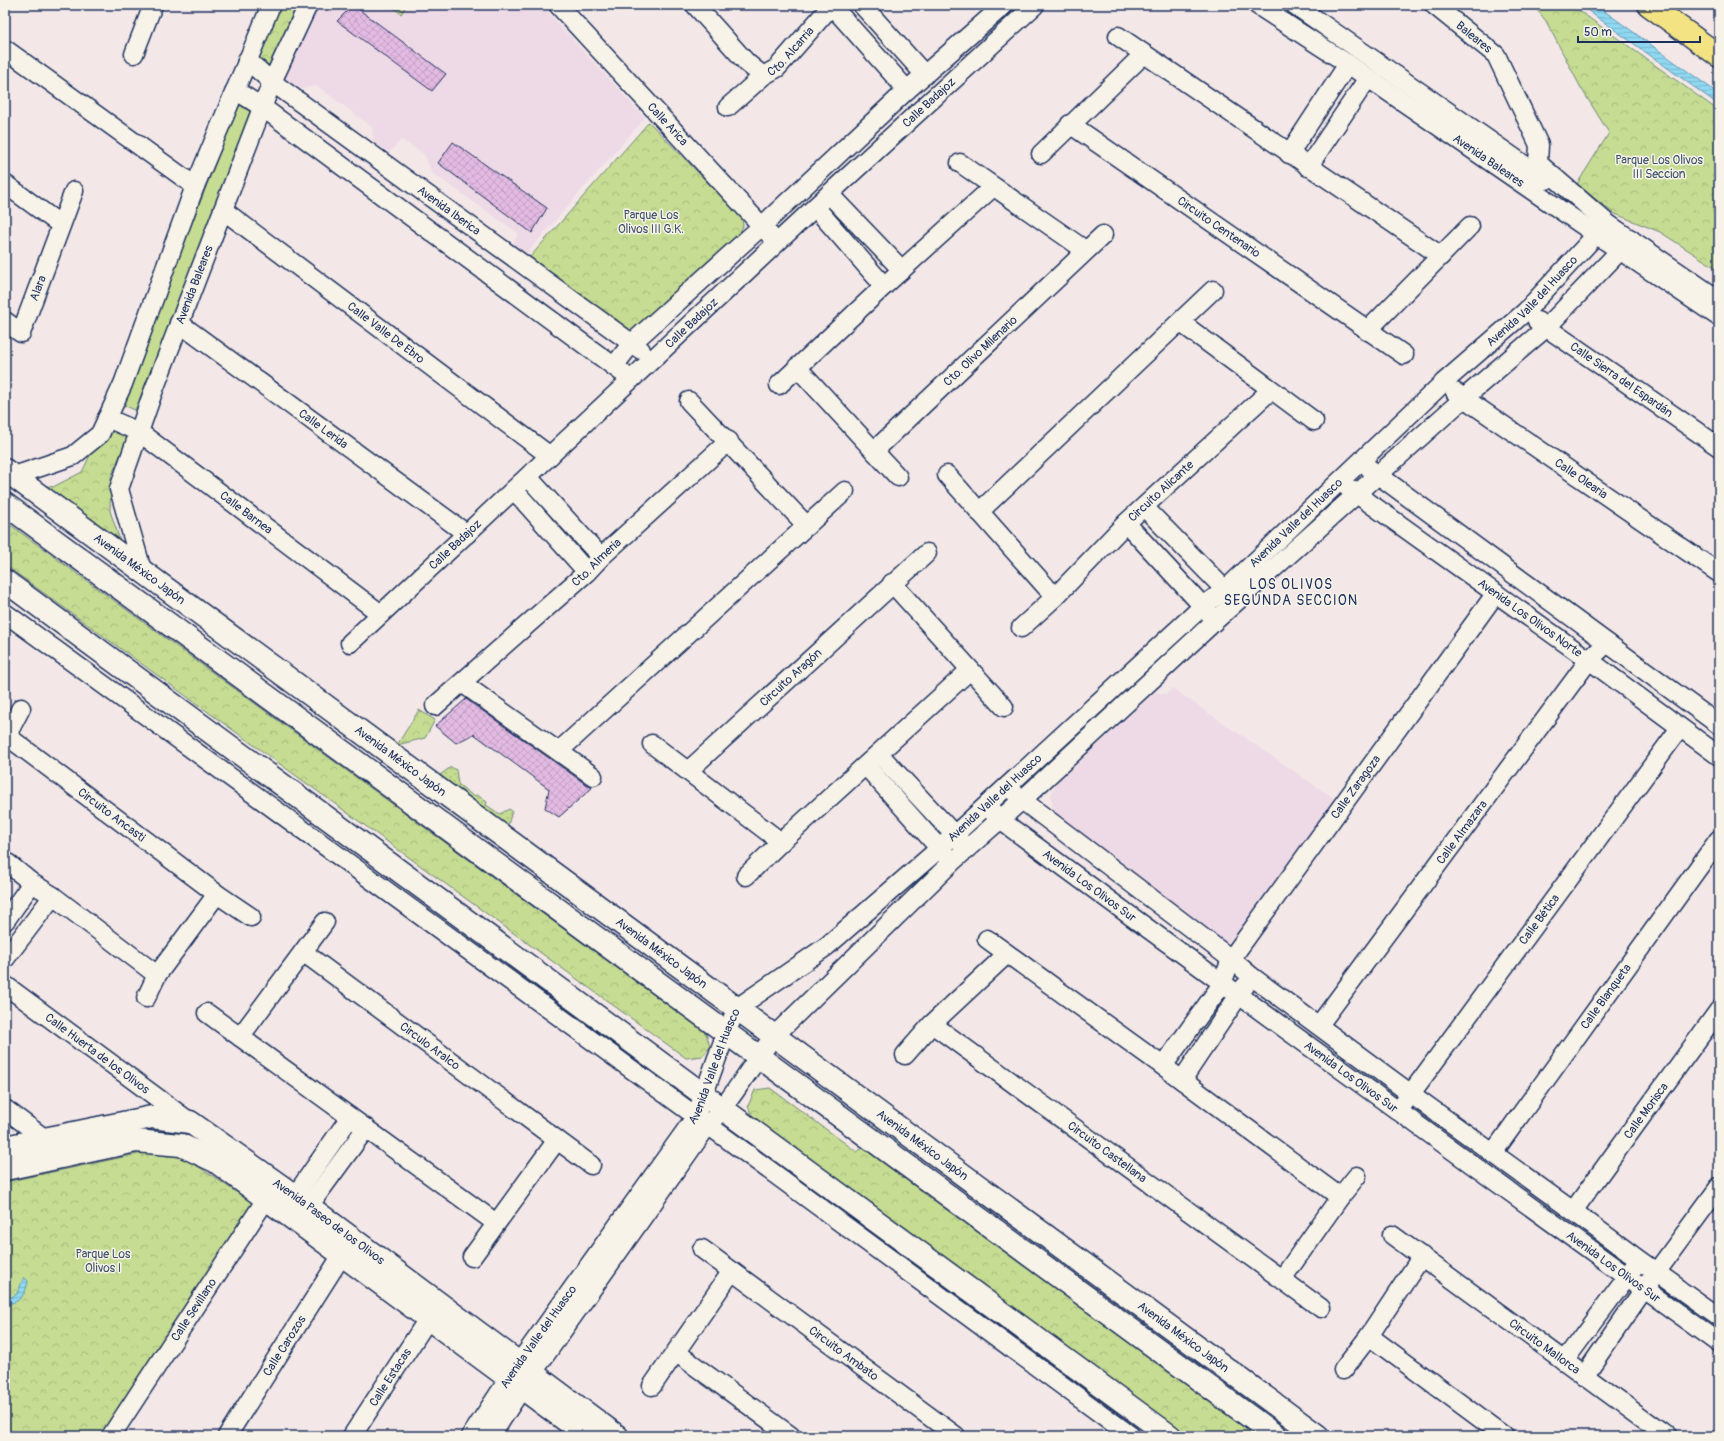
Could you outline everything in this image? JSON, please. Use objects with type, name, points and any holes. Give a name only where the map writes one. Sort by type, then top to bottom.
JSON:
[{"type":"highway","points":[[1649,5],[1719,56]]},
{"type":"street","points":[[10,473],[73,456],[100,434],[123,384],[195,186],[271,5]]},
{"type":"street","name":"Avenida Baleares","points":[[142,570],[120,489],[139,432],[262,107],[308,5]]},
{"type":"street","name":"Calle Arica","points":[[558,5],[777,243]]},
{"type":"street","name":"Cto. Alcarria","points":[[695,5],[747,63],[764,76],[777,68],[832,5]]},
{"type":"street","points":[[832,5],[908,90]]},
{"type":"street","points":[[862,5],[925,75]]},
{"type":"street","name":"Calle Badajoz","points":[[614,366],[632,343],[762,226],[908,90],[1004,5]]},
{"type":"street","name":"Calle Badajoz","points":[[350,643],[815,207],[1036,5]]},
{"type":"street","name":"Avenida Baleares","points":[[1257,5],[1602,229],[1719,300]]},
{"type":"street","name":"Avenida Baleares","points":[[1295,5],[1602,229]]},
{"type":"street","name":"Baleares","points":[[1434,5],[1496,55],[1515,98],[1530,124],[1539,145],[1538,163],[1602,229]]},
{"type":"street","points":[[134,54],[145,8]]},
{"type":"street","points":[[1118,36],[1308,167],[1441,256]]},
{"type":"street","points":[[5,48],[195,186]]},
{"type":"street","points":[[1041,154],[1070,124],[1144,54]]},
{"type":"street","name":"Avenida Iberica","points":[[248,60],[272,82],[632,343],[652,360]]},
{"type":"street","points":[[1289,154],[1348,64]]},
{"type":"street","points":[[728,107],[764,76]]},
{"type":"street","points":[[1308,167],[1368,78]]},
{"type":"street","points":[[235,90],[262,107],[632,379]]},
{"type":"street","name":"Circuito Centenario","points":[[1070,124],[1367,331],[1404,355]]},
{"type":"street","points":[[960,163],[1085,250]]},
{"type":"street","points":[[5,184],[61,225]]},
{"type":"street","points":[[779,385],[884,286],[993,187]]},
{"type":"street","name":"Alara","points":[[5,321],[21,333],[74,191]]},
{"type":"street","points":[[830,194],[902,270]]},
{"type":"street","points":[[815,207],[884,286]]},
{"type":"street","name":"Calle Valle De Ebro","points":[[223,210],[550,456]]},
{"type":"street","points":[[448,244],[465,222]]},
{"type":"street","points":[[1367,331],[1470,226]]},
{"type":"street","name":"Avenida Valle del Huasco","points":[[472,1436],[521,1376],[709,1117],[774,1035],[952,862],[1022,800],[1216,620],[1230,596],[1340,482],[1443,383],[1525,312],[1602,229]]},
{"type":"street","name":"Cto. Olivo Milenario","points":[[874,450],[1085,250],[1103,235]]},
{"type":"street","name":"Avenida Baleares","points":[[1626,244],[1719,316]]},
{"type":"street","name":"Avenida Valle del Huasco","points":[[704,1095],[726,1033],[737,1008],[827,946],[956,835],[1203,606],[1230,596],[1356,494],[1547,327],[1626,244]]},
{"type":"street","points":[[979,512],[1213,290]]},
{"type":"street","name":"Calle Sierra del Espardán","points":[[1525,312],[1719,447]]},
{"type":"street","points":[[1180,322],[1314,421]]},
{"type":"street","name":"Calle Lerida","points":[[180,323],[467,534]]},
{"type":"street","points":[[798,367],[898,477]]},
{"type":"street","name":"Calle Olearia","points":[[1443,383],[1719,573]]},
{"type":"street","name":"Circuito Alicante","points":[[1021,628],[1055,597],[1126,523],[1271,390]]},
{"type":"street","points":[[689,401],[729,441],[807,526]]},
{"type":"street","name":"Calle Barnea","points":[[107,418],[139,432],[382,614]]},
{"type":"street","name":"Cto. Almeria","points":[[436,706],[587,572],[601,557],[729,441]]},
{"type":"street","name":"Avenida Los Olivos Norte","points":[[1361,462],[1719,726]]},
{"type":"street","name":"Avenida México Japón","points":[[10,473],[1318,1436]]},
{"type":"street","points":[[947,476],[1055,597]]},
{"type":"street","points":[[528,477],[601,557]]},
{"type":"street","name":"Avenida Los Olivos Norte","points":[[1340,482],[1589,660],[1719,756]]},
{"type":"street","points":[[514,490],[587,572]]},
{"type":"street","points":[[559,751],[845,491]]},
{"type":"street","points":[[5,504],[1276,1436]]},
{"type":"street","points":[[1144,507],[1230,596]]},
{"type":"street","points":[[1126,523],[1216,620]]},
{"type":"street","name":"Circuito Aragón","points":[[688,771],[927,552]]},
{"type":"street","points":[[5,581],[704,1095],[709,1117],[1131,1436]]},
{"type":"street","points":[[892,583],[1004,707]]},
{"type":"street","name":"Calle Zaragoza","points":[[1222,984],[1231,959],[1496,593]]},
{"type":"street","points":[[5,614],[709,1117],[1170,1436]]},
{"type":"street","name":"Calle Almazara","points":[[1319,1025],[1589,660],[1607,643]]},
{"type":"street","points":[[746,876],[781,842],[970,670]]},
{"type":"street","points":[[462,683],[593,776]]},
{"type":"street","name":"Circuito Ancasti","points":[[21,708],[6,738],[217,894],[251,917]]},
{"type":"street","points":[[314,730],[330,708]]},
{"type":"street","name":"Calle Bética","points":[[1399,1110],[1680,728]]},
{"type":"street","points":[[652,744],[781,842]]},
{"type":"street","points":[[872,760],[956,835],[967,848]]},
{"type":"street","points":[[872,760],[952,862]]},
{"type":"street","name":"Avenida Los Olivos Sur","points":[[1008,786],[1022,800],[1231,959],[1251,976],[1656,1273],[1719,1317]]},
{"type":"street","name":"Avenida Los Olivos Sur","points":[[987,806],[999,819],[1222,984],[1399,1110],[1719,1343]]},
{"type":"street","name":"Calle Blanqueta","points":[[1493,1153],[1719,839]]},
{"type":"street","points":[[5,861],[32,883],[53,896],[157,975]]},
{"type":"street","points":[[521,882],[537,861]]},
{"type":"street","points":[[5,921],[32,883]]},
{"type":"street","points":[[146,998],[157,975],[217,894]]},
{"type":"street","points":[[5,959],[53,896]]},
{"type":"street","points":[[240,1037],[325,922]]},
{"type":"street","points":[[987,939],[1163,1066],[1340,1197]]},
{"type":"street","name":"Circulo Aralco","points":[[303,952],[591,1165]]},
{"type":"street","points":[[905,1055],[932,1024],[1007,954]]},
{"type":"street","points":[[1182,1080],[1251,976]]},
{"type":"street","points":[[1163,1066],[1222,984]]},
{"type":"street","name":"Calle Huerta de los Olivos","points":[[5,985],[190,1122]]},
{"type":"street","name":"Calle Morisca","points":[[1573,1211],[1719,1010]]},
{"type":"street","points":[[207,1013],[496,1224]]},
{"type":"street","name":"Circuito Castellana","points":[[932,1024],[1321,1308]]},
{"type":"street","points":[[5,1109],[44,1138]]},
{"type":"street","name":"Avenida Paseo de los Olivos","points":[[5,1147],[152,1117],[190,1122],[271,1191],[342,1255],[428,1319],[617,1436]]},
{"type":"street","points":[[302,1201],[350,1117]]},
{"type":"street","points":[[302,1201],[366,1128]]},
{"type":"street","points":[[472,1257],[557,1140]]},
{"type":"street","name":"Avenida Paseo de los Olivos","points":[[5,1169],[136,1141],[181,1145],[216,1161],[271,1191],[302,1201],[521,1376],[587,1436]]},
{"type":"street","points":[[1282,1279],[1340,1197],[1357,1176]]},
{"type":"street","points":[[1584,1376],[1644,1289],[1719,1187]]},
{"type":"street","name":"Calle Sevillano","points":[[111,1436],[271,1191]]},
{"type":"street","name":"Circuito Mallorca","points":[[1392,1235],[1668,1436]]},
{"type":"street","name":"Circuito Ambato","points":[[702,1248],[732,1272],[956,1436]]},
{"type":"street","name":"Calle Carozos","points":[[227,1436],[342,1255]]},
{"type":"street","points":[[1342,1370],[1369,1336],[1422,1256]]},
{"type":"street","points":[[1564,1361],[1639,1260]]},
{"type":"street","points":[[652,1386],[732,1272]]},
{"type":"street","name":"Calle Estacas","points":[[352,1436],[428,1319]]},
{"type":"street","points":[[1369,1336],[1504,1436]]},
{"type":"street","points":[[676,1353],[791,1436]]},
{"type":"street","name":"Avenida Valle del Huasco","points":[[491,1436],[521,1376]]},
{"type":"shaded area","points":[[317,5],[541,5],[645,118],[525,255],[512,246],[518,233],[432,173],[424,154],[401,140],[389,153],[373,141],[372,127],[317,86],[298,90],[284,80],[285,68]]},
{"type":"shaded area","points":[[1172,688],[1335,799],[1228,945],[1055,816],[1051,796],[1055,784],[1155,692],[1166,694]]},
{"type":"green space","points":[[275,5],[305,5],[273,73],[252,58]]},
{"type":"green space","points":[[390,5],[407,5],[401,14]]},
{"type":"green space","name":"Parque Los Olivos III Seccion","points":[[1533,5],[1571,5],[1719,111],[1719,270],[1660,232],[1613,213],[1577,184],[1609,133],[1581,88],[1546,21]]},
{"type":"green space","points":[[241,98],[256,106],[135,410],[121,404]]},
{"type":"green space","name":"Parque Los Olivos III G.K.","points":[[649,122],[742,218],[743,226],[739,234],[630,332],[530,257]]},
{"type":"green space","points":[[105,424],[129,434],[111,477],[110,511],[123,549],[36,484],[53,487],[82,472]]},
{"type":"green space","points":[[5,521],[706,1033],[710,1047],[703,1056],[686,1058],[5,565]]},
{"type":"green space","points":[[419,710],[435,720],[425,738],[397,745]]},
{"type":"green space","points":[[451,767],[456,770],[458,784],[473,796],[477,795],[487,802],[486,805],[500,814],[509,809],[512,811],[508,825],[440,775]]},
{"type":"green space","points":[[770,1088],[857,1152],[864,1147],[1258,1436],[1187,1436],[754,1122],[748,1106],[755,1090]]},
{"type":"green space","name":"Parque Los Olivos I","points":[[152,1151],[187,1159],[257,1206],[106,1436],[5,1436],[5,1182]]},
{"type":"water","points":[[1580,5],[1596,5],[1719,94],[1719,105]]},
{"type":"water","points":[[24,1277],[28,1281],[24,1294],[21,1298],[14,1302],[5,1303],[5,1297],[9,1298],[17,1294]]},
{"type":"building","points":[[353,5],[446,74],[432,91],[337,21]]},
{"type":"building","points":[[453,142],[547,208],[532,233],[438,163]]},
{"type":"building","points":[[466,699],[592,788],[559,817],[545,808],[549,789],[474,734],[456,743],[435,726]]},
{"type":"district","name":"LOS OLIVOS SEGUNDA SECCION","points":[[1291,592]]}]
